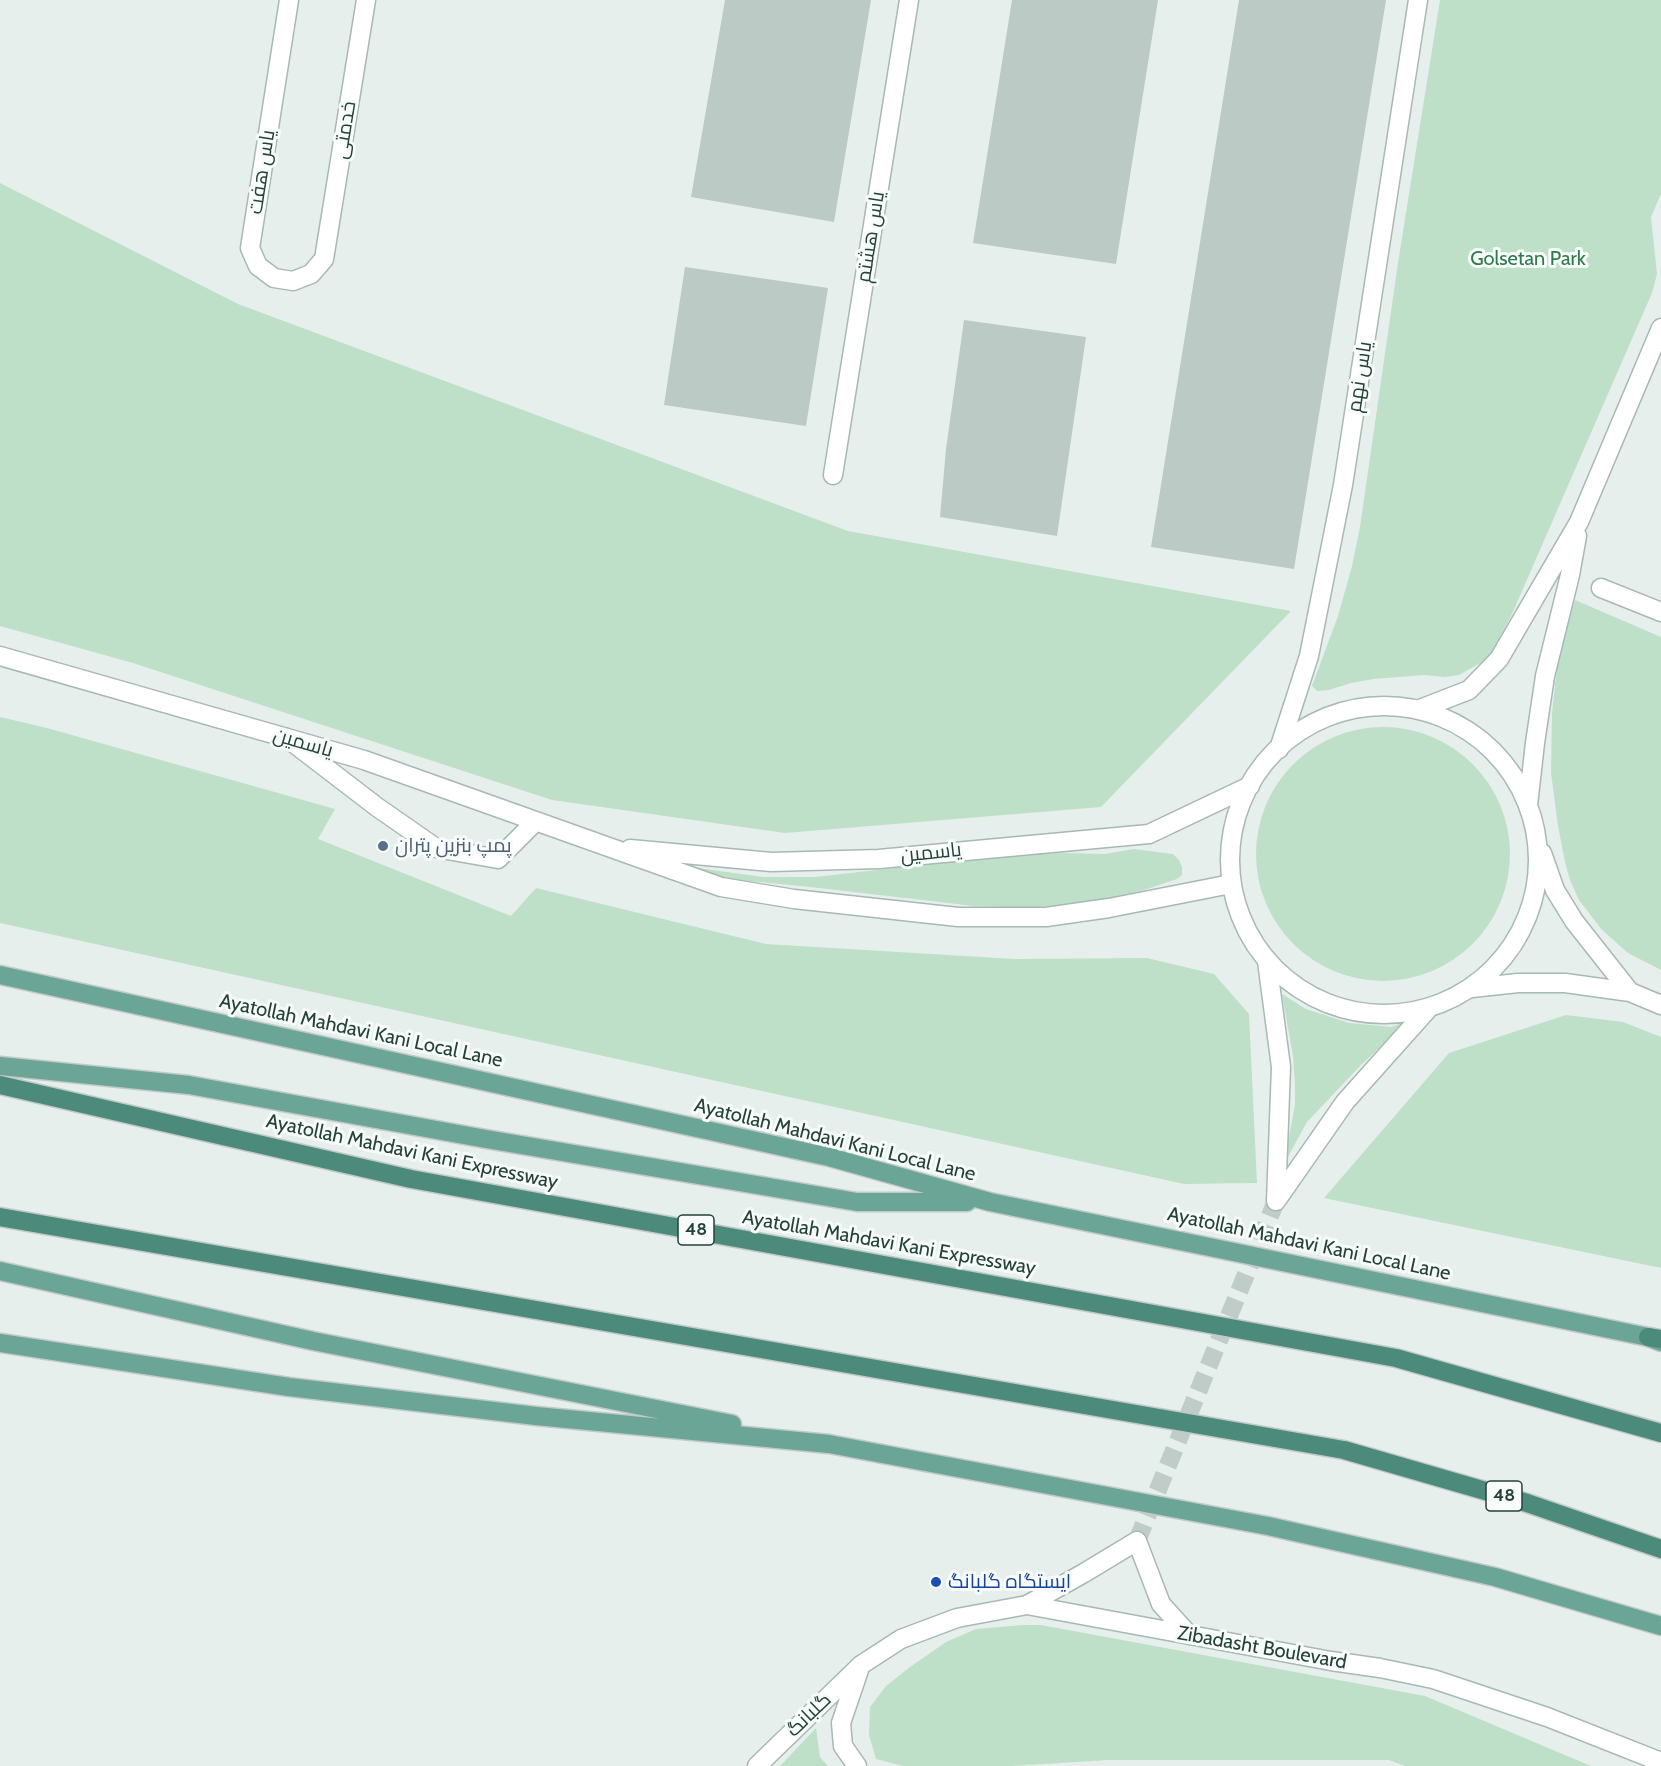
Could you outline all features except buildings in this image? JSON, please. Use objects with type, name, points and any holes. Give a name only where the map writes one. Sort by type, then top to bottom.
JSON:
[{"type":"highway","name":"Ayatollah Mahdavi Kani Expressway","points":[[0,1085],[411,1179],[1396,1358],[1661,1433]]},
{"type":"highway","name":"48","points":[[0,1217],[1344,1450],[1527,1503],[1661,1549]]},
{"type":"main road","name":"Ayatollah Mahdavi Kani Local Lane","points":[[0,975],[829,1157],[990,1202],[1656,1339]]},
{"type":"main road","points":[[0,1066],[189,1085],[475,1137],[857,1202],[990,1202]]},
{"type":"main road","points":[[0,1271],[313,1341],[829,1444],[1268,1526],[1495,1577],[1661,1626]]},
{"type":"main road","points":[[0,1342],[289,1387],[536,1416],[829,1444]]},
{"type":"street","name":"یاس هفت","points":[[289,0],[250,248],[258,266],[274,278],[293,281],[311,274],[324,259]]},
{"type":"street","name":"خدمتی","points":[[324,259],[366,0]]},
{"type":"street","name":"یاس هشتم","points":[[833,475],[909,0]]},
{"type":"street","name":"یاس نهم","points":[[1279,749],[1309,656],[1343,485],[1418,0]]},
{"type":"street","points":[[1420,709],[1469,690],[1499,659],[1579,522],[1661,328]]},
{"type":"street","points":[[1528,805],[1545,676],[1570,575],[1579,522]]},
{"type":"street","points":[[1601,588],[1661,612]]},
{"type":"street","name":"یاسمین","points":[[0,656],[364,760],[721,887],[794,899],[958,917],[1046,917],[1231,885]]},
{"type":"street","points":[[1538,843],[1537,882],[1525,923],[1503,959],[1472,988],[1428,1009],[1384,1015],[1341,1009],[1300,990],[1267,961],[1253,942],[1242,921],[1231,885],[1230,859],[1236,821],[1250,786],[1279,749],[1314,723],[1355,709],[1398,706],[1420,709],[1454,721],[1478,737],[1508,768],[1528,805],[1538,843],[1555,890],[1574,921],[1630,992]]},
{"type":"street","points":[[287,738],[377,807],[436,848],[498,859],[535,822]]},
{"type":"street","name":"یاسمین","points":[[601,846],[771,862],[879,859],[1149,834],[1250,786]]},
{"type":"street","points":[[1267,961],[1281,1066],[1276,1201],[1345,1102],[1428,1009]]},
{"type":"street","points":[[1472,988],[1518,983],[1565,983],[1630,992],[1661,1005]]},
{"type":"street","points":[[1028,1605],[1137,1541],[1161,1604],[1189,1635]]},
{"type":"street","name":"Zibadasht Boulevard","points":[[861,1665],[900,1639],[957,1618],[1028,1605],[1433,1679],[1547,1717],[1661,1762]]},
{"type":"street","points":[[857,1766],[843,1746],[841,1723],[861,1665]]},
{"type":"street","name":"گلبانگ","points":[[756,1766],[861,1665]]},
{"type":"green space","name":"Golsetan Park","points":[[1440,0],[1661,0],[1661,194],[1651,217],[1657,274],[1652,293],[1512,614],[1492,652],[1482,662],[1459,675],[1373,679],[1317,691],[1312,686],[1338,616],[1360,527],[1398,263]]},
{"type":"green space","points":[[0,183],[238,304],[848,531],[1291,611],[1101,807],[785,833],[552,800],[133,663],[0,626]]},
{"type":"green space","points":[[1575,600],[1661,637],[1661,970],[1628,953],[1602,930],[1579,900],[1565,862],[1551,773],[1552,713],[1558,658]]},
{"type":"green space","points":[[0,717],[47,728],[335,809],[318,839],[511,916],[536,888],[766,944],[1014,959],[1147,958],[1214,974],[1249,1014],[1257,1183],[1184,1184],[0,923]]},
{"type":"green space","points":[[1371,727],[1395,727],[1432,736],[1454,748],[1473,764],[1489,783],[1501,805],[1508,829],[1510,854],[1508,879],[1501,903],[1489,925],[1473,944],[1454,960],[1432,972],[1395,981],[1371,981],[1334,972],[1312,960],[1285,935],[1265,903],[1261,891],[1256,866],[1256,842],[1265,805],[1277,783],[1302,756],[1334,736],[1346,732]]},
{"type":"green space","points":[[1134,849],[1173,854],[1182,867],[1182,875],[1177,879],[1144,890],[1091,902],[1028,908],[974,906],[719,878],[697,872],[698,868],[763,877],[815,877],[1009,855],[1105,854]]},
{"type":"green space","points":[[1282,994],[1306,1009],[1349,1023],[1392,1027],[1410,1019],[1361,1065],[1307,1122],[1284,1164],[1295,1105],[1295,1085],[1293,1056]]},
{"type":"green space","points":[[1566,1015],[1623,1022],[1661,1037],[1661,1268],[1324,1198],[1449,1053]]},
{"type":"green space","points":[[1041,1625],[1425,1696],[1591,1766],[1405,1766],[1389,1760],[1108,1760],[1012,1766],[903,1766],[876,1759],[869,1735],[870,1707],[886,1686],[946,1642],[976,1629]]},
{"type":"green space","points":[[816,1728],[820,1757],[828,1766],[780,1766]]},
{"type":"tunnel","points":[[1137,1541],[1276,1201]]},
{"type":"place","name":"پمپ بنزین پتران","points":[[383,846]]},
{"type":"place","name":"ایستگاه گلبانگ","points":[[936,1582]]}]
